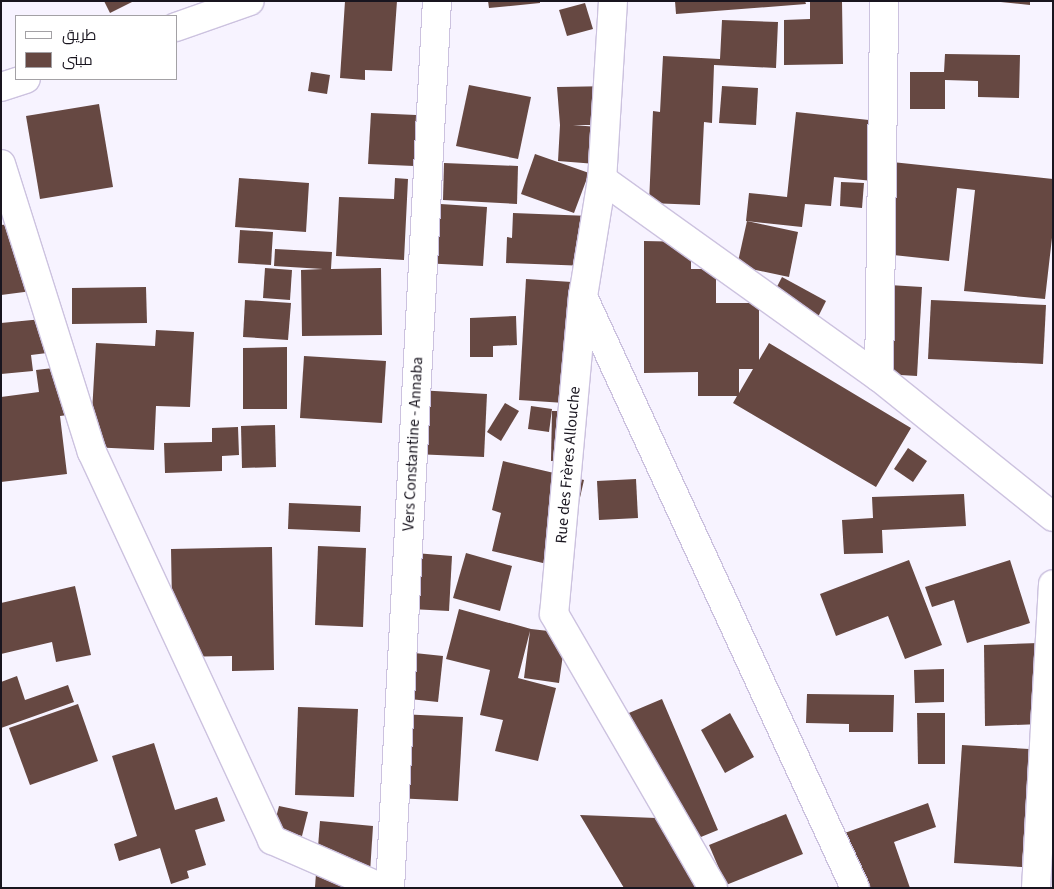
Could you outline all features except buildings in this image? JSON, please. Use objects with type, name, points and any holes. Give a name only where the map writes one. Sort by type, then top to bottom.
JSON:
[{"type":"street","points":[[178,26],[250,1]]},
{"type":"street","name":"Vers Constantine - Annaba","points":[[390,888],[437,1]]},
{"type":"street","name":"Rue des Frères Allouche","points":[[613,1],[602,179],[583,296],[554,614],[713,888]]},
{"type":"street","points":[[879,377],[884,1]]},
{"type":"street","points":[[1,87],[23,80]]},
{"type":"street","points":[[1,164],[92,452],[272,840],[382,888]]},
{"type":"street","points":[[602,179],[879,377],[1053,517]]},
{"type":"street","points":[[583,296],[855,888]]},
{"type":"street","points":[[1036,888],[1046,855],[1053,584]]}]
